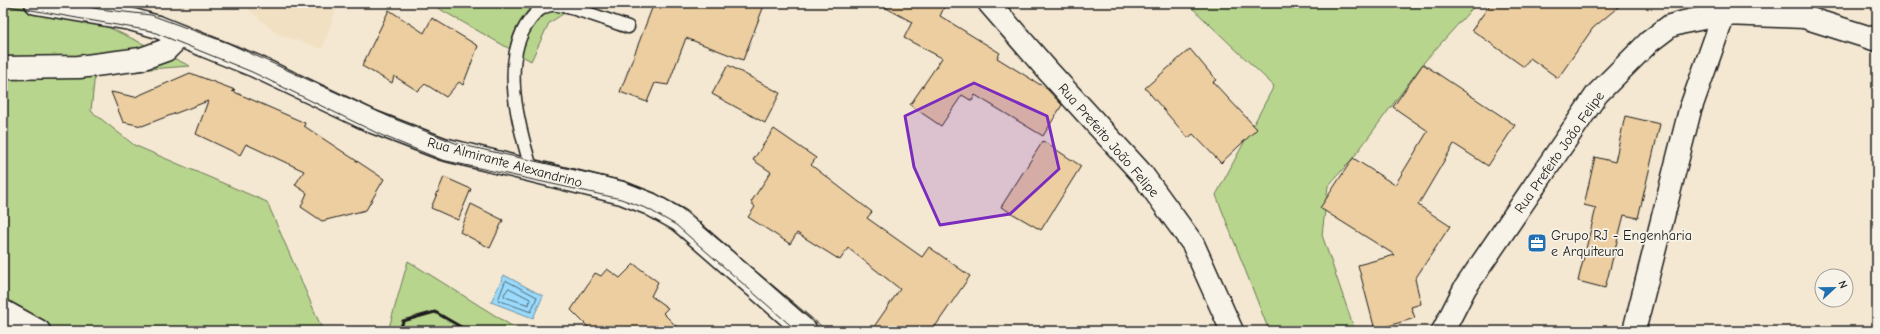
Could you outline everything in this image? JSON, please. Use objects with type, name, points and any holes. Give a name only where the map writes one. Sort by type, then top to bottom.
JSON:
[{"type":"street","name":"Rua Almirante Alexandrino","points":[[36,3],[130,19],[158,26],[255,66],[373,122],[443,149],[622,193],[650,204],[679,220],[806,331]]},
{"type":"street","name":"Rua Prefeito João Felipe","points":[[989,3],[1049,72],[1142,174],[1193,244],[1232,331]]},
{"type":"street","points":[[1634,331],[1690,110],[1724,14]]},
{"type":"street","name":"Rua Prefeito João Felipe","points":[[1443,331],[1465,288],[1597,94],[1649,42],[1670,26],[1724,14],[1804,17],[1877,40]]},
{"type":"street","points":[[3,68],[79,67],[141,59],[166,50],[180,36]]},
{"type":"street","points":[[3,311],[38,331]]},
{"type":"lane","points":[[532,171],[520,132],[515,98],[514,73],[516,48],[523,28],[537,11],[551,5],[564,6],[628,27]]},
{"type":"highlighted area","points":[[974,83],[1047,116],[1059,169],[1010,214],[940,225],[914,167],[905,116]]},
{"type":"shaded area","points":[[241,3],[338,3],[322,49],[277,34]]},
{"type":"green space","points":[[3,3],[57,3],[190,66],[95,73],[91,111],[134,145],[267,202],[323,331],[3,331]]},
{"type":"green space","points":[[429,3],[580,3],[549,23],[531,61]]},
{"type":"green space","points":[[1187,3],[1477,3],[1425,61],[1353,158],[1328,186],[1322,235],[1355,331],[1269,331],[1216,195],[1274,86]]},
{"type":"green space","points":[[408,261],[520,331],[388,331]]},
{"type":"water","points":[[504,275],[543,296],[533,318],[491,302]]},
{"type":"building","points":[[654,3],[765,3],[743,60],[686,38],[668,85],[655,83],[647,102],[620,92]]},
{"type":"building","points":[[877,3],[946,3],[940,16],[1000,53],[997,58],[1047,89],[1062,105],[1043,136],[975,95],[972,101],[962,95],[941,126],[910,105],[942,58],[904,38],[912,22]]},
{"type":"building","points":[[1491,3],[1623,3],[1593,28],[1558,78],[1530,58],[1524,67],[1472,30]]},
{"type":"building","points":[[389,10],[424,33],[432,18],[478,46],[463,85],[459,82],[446,97],[425,84],[418,91],[394,76],[392,83],[362,66]]},
{"type":"building","points":[[1190,49],[1216,80],[1213,82],[1257,129],[1221,163],[1193,134],[1188,138],[1145,88]]},
{"type":"building","points":[[1423,64],[1515,125],[1488,166],[1454,144],[1418,205],[1450,226],[1415,279],[1421,304],[1411,307],[1415,318],[1375,330],[1358,265],[1395,255],[1320,208],[1353,158],[1395,185],[1428,131],[1393,107]]},
{"type":"building","points":[[728,65],[780,93],[765,123],[712,94]]},
{"type":"building","points":[[190,73],[235,90],[232,91],[305,123],[304,126],[384,179],[366,210],[322,221],[301,207],[307,193],[295,185],[304,171],[246,144],[240,155],[196,134],[208,101],[142,126],[123,122],[111,92],[135,97]]},
{"type":"building","points":[[1625,116],[1660,124],[1638,218],[1624,215],[1605,288],[1578,281],[1596,208],[1584,205],[1595,157],[1615,162]]},
{"type":"building","points":[[774,129],[816,158],[811,165],[872,212],[867,218],[922,257],[929,247],[970,276],[932,331],[871,331],[900,289],[848,248],[840,260],[797,233],[790,244],[748,217],[755,207],[751,202],[771,172],[753,160]]},
{"type":"building","points":[[1043,141],[1081,166],[1041,230],[1001,207]]},
{"type":"building","points":[[444,177],[471,189],[458,220],[431,208]]},
{"type":"building","points":[[471,204],[503,220],[490,248],[460,232]]},
{"type":"building","points":[[634,264],[658,282],[651,296],[668,308],[663,313],[681,331],[592,331],[571,310],[595,273],[601,276],[607,269],[620,278]]},
{"type":"tram line","points":[[71,3],[99,9],[151,15],[228,43],[392,118],[458,144],[624,181],[655,193],[682,209],[827,331]]},
{"type":"tram line","points":[[3,5],[151,31],[252,72],[381,135],[442,160],[621,199],[648,209],[676,225],[797,331]]},
{"type":"railway","points":[[400,331],[403,321],[435,312],[468,331]]},
{"type":"place","name":"Grupo RJ - Engenharia e Arquiteura","points":[[1537,243]]}]
